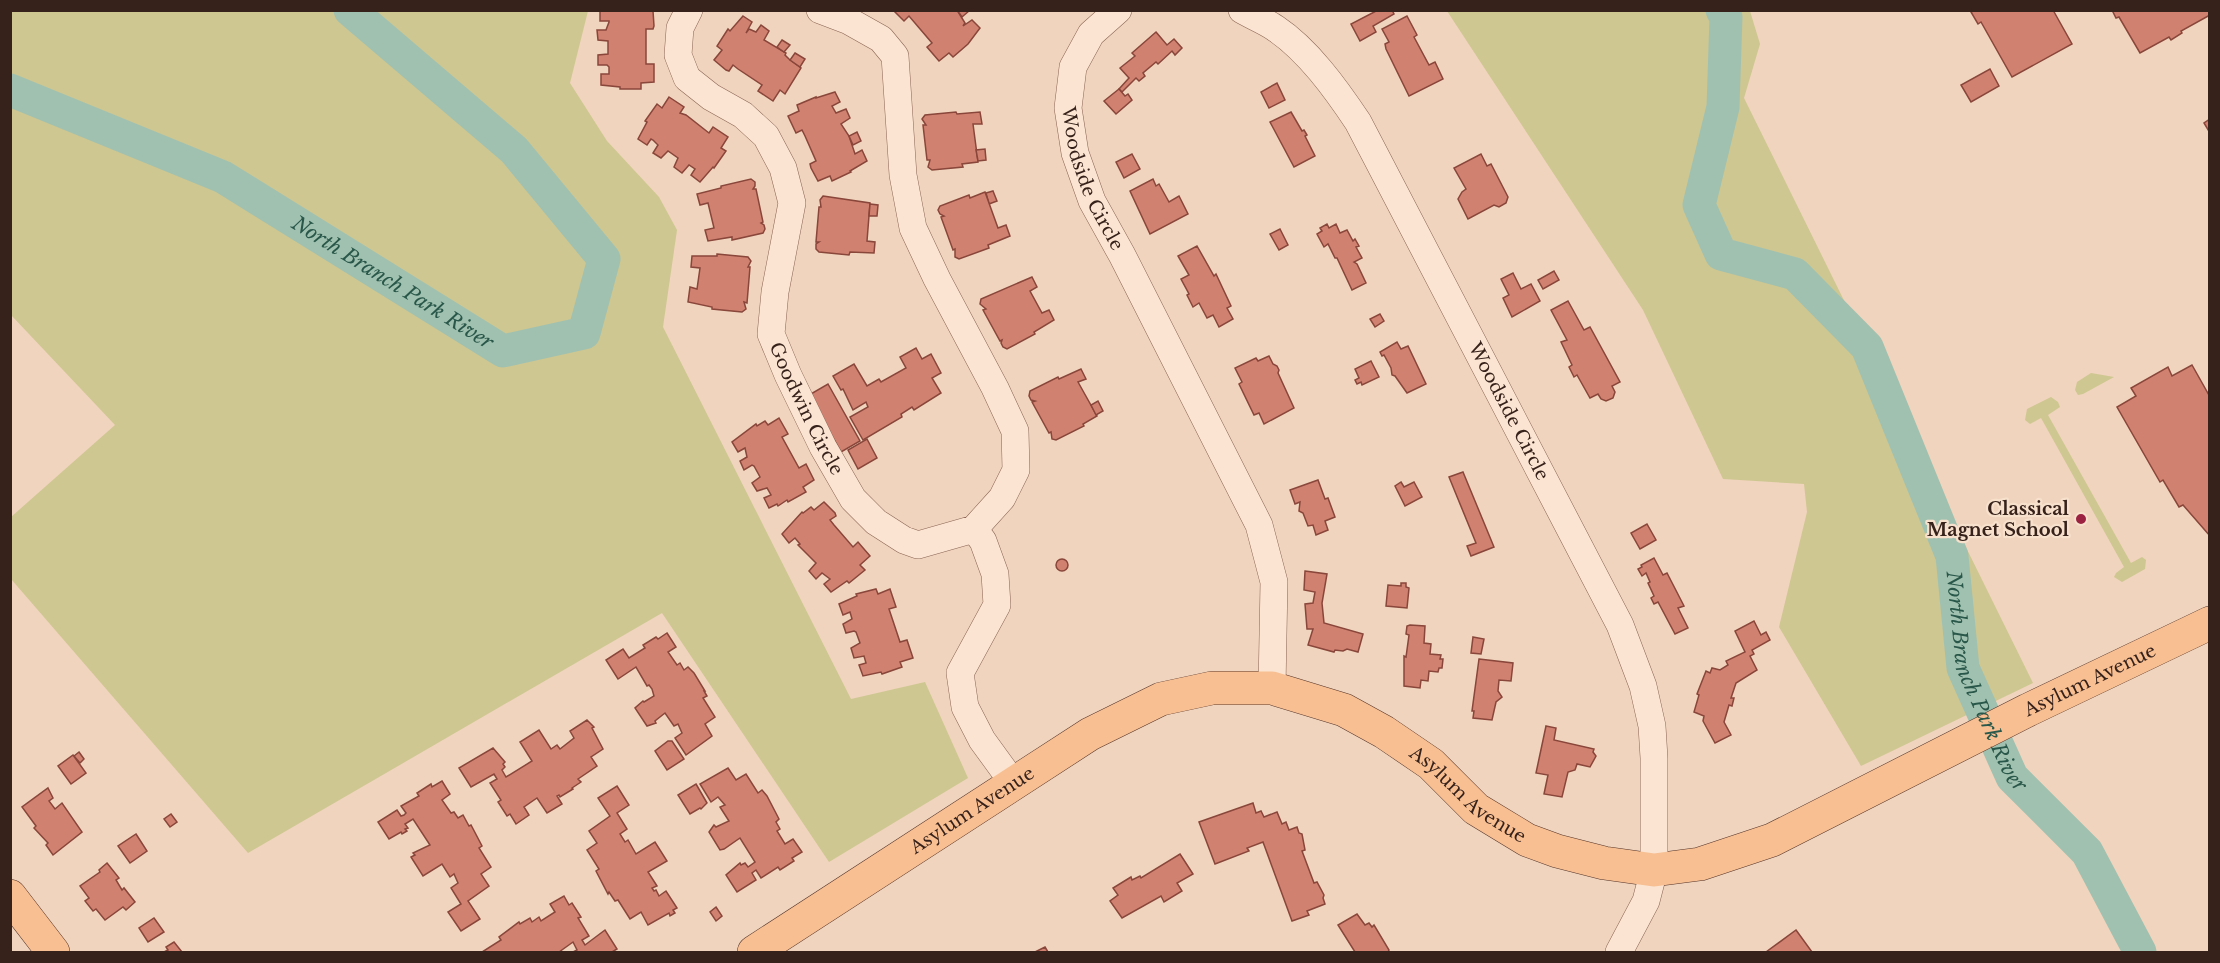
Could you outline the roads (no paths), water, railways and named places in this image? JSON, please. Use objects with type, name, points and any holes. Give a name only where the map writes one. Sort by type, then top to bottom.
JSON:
[{"type":"main road","name":"Asylum Avenue","points":[[762,950],[1090,734],[1161,699],[1212,688],[1272,687],[1344,710],[1384,732],[1431,764],[1476,809],[1527,840],[1557,851],[1604,863],[1654,870],[1700,864],[1772,840],[2028,710],[2210,623]]},
{"type":"main road","points":[[10,896],[53,952]]},
{"type":"street","name":"Goodwin Circle","points":[[689,10],[680,28],[678,55],[687,78],[711,97],[743,116],[766,136],[783,168],[792,203],[775,292],[771,334],[823,447],[854,499],[876,522],[904,540],[918,545],[974,529]]},
{"type":"street","points":[[820,10],[849,21],[881,39],[895,56],[903,175],[913,228],[1015,431],[1016,470],[1002,498],[974,529],[982,541],[994,574],[997,605],[960,673],[965,707],[982,740],[1014,784]]},
{"type":"street","name":"Woodside Circle","points":[[1118,10],[1091,34],[1073,67],[1068,108],[1075,153],[1092,201],[1122,255],[1258,525],[1274,582],[1272,687]]},
{"type":"street","name":"Woodside Circle","points":[[1242,10],[1275,28],[1305,55],[1333,85],[1358,122],[1620,625],[1643,686],[1652,726],[1654,870],[1646,901],[1619,952]]},
{"type":"waterway","name":"North Branch Park River","points":[[10,90],[223,177],[503,351],[584,333],[604,259],[514,150],[350,10]]},
{"type":"waterway","name":"North Branch Park River","points":[[1722,10],[1726,17],[1723,107],[1699,205],[1721,254],[1795,274],[1867,347],[1952,556],[1963,668],[2012,777],[2087,852],[2140,952]]},
{"type":"place","name":"Classical Magnet School","points":[[2081,519]]}]
